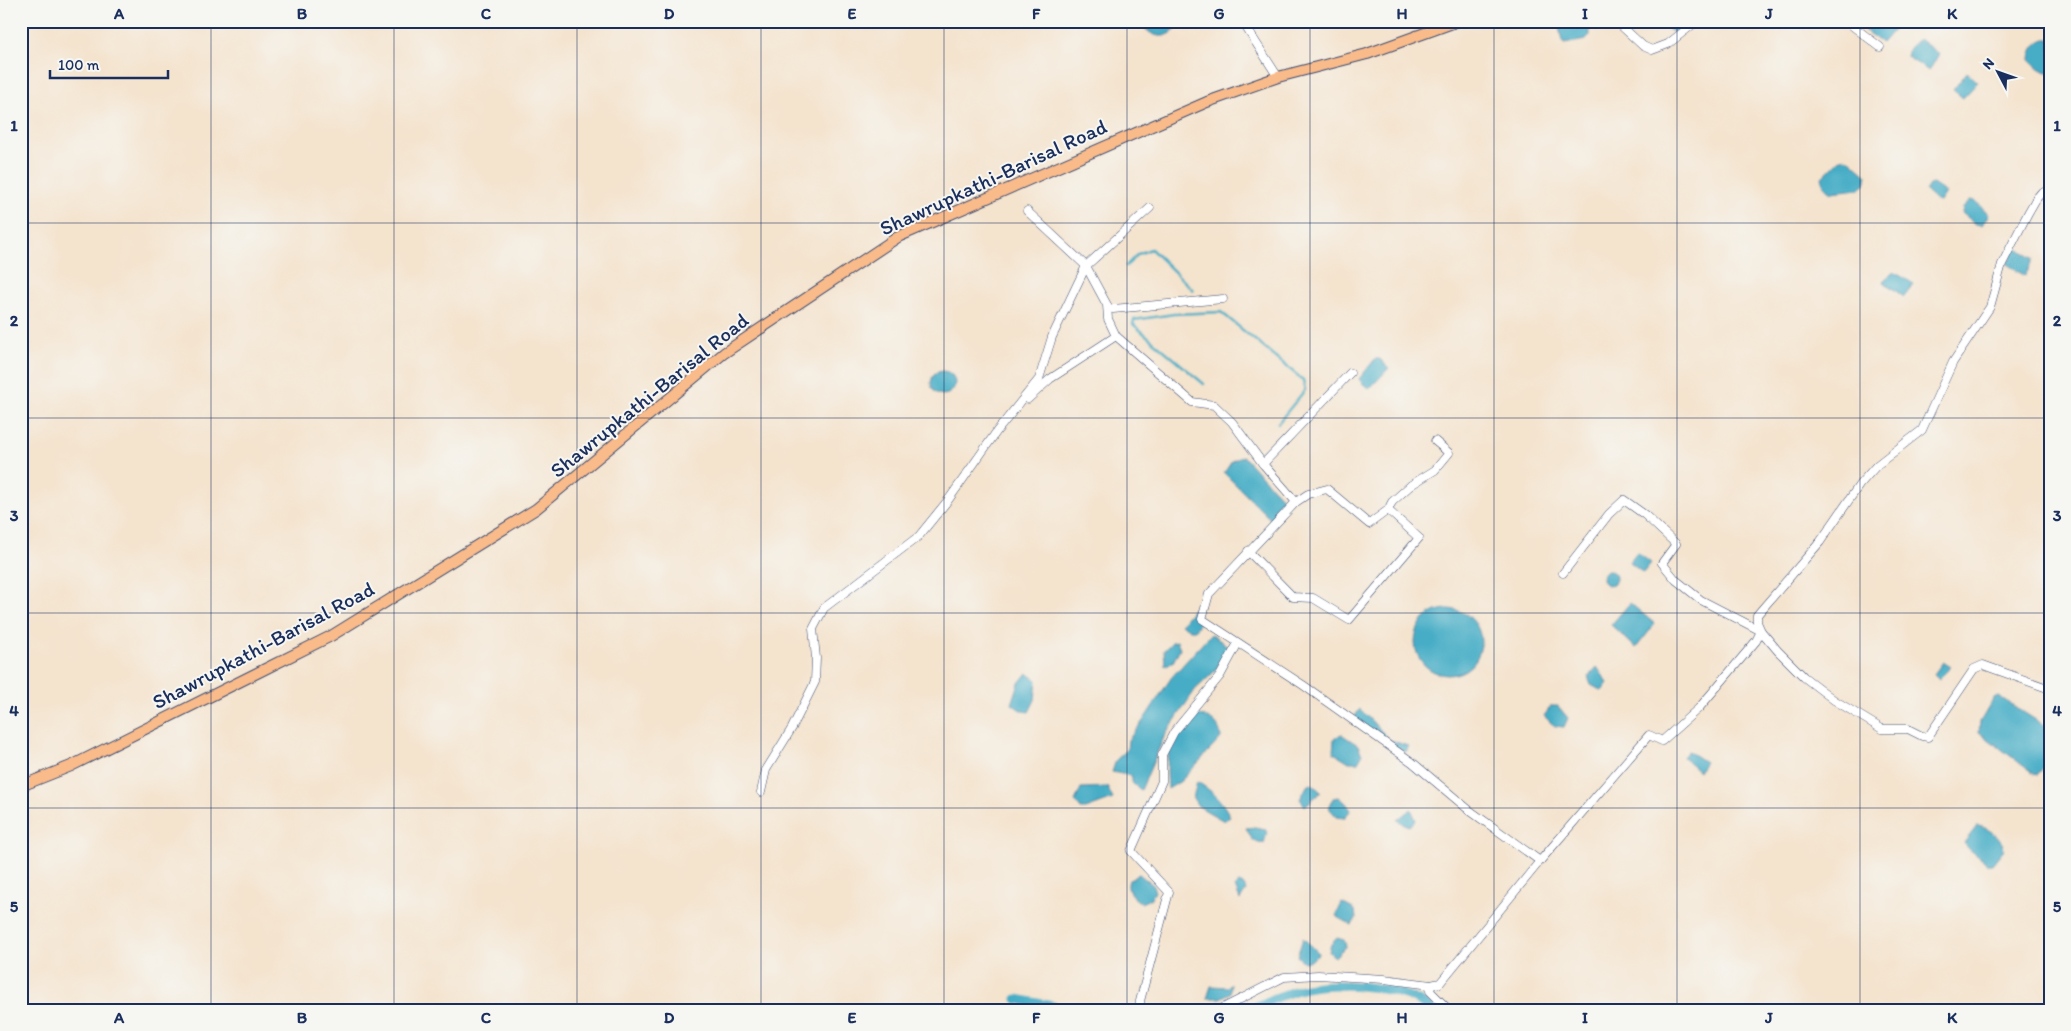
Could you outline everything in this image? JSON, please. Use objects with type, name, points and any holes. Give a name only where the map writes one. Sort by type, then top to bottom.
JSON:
[{"type":"main road","name":"Shawrupkathi-Barisal Road","points":[[21,786],[71,766],[331,636],[536,509],[724,352],[898,237],[1207,102],[1278,77],[1366,54],[1458,21]]},
{"type":"street","points":[[1242,21],[1278,77]]},
{"type":"street","points":[[1616,21],[1642,46],[1652,50],[1668,44],[1697,21]]},
{"type":"street","points":[[1846,21],[1880,47]]},
{"type":"street","points":[[2050,194],[2047,191],[2041,193],[2028,213],[2002,264],[1990,307],[1953,362],[1922,430],[1878,465],[1860,484],[1820,542],[1757,615],[1761,630],[1778,651],[1804,677],[1834,700],[1882,729],[1908,729],[1928,737],[1974,669],[1983,665],[2050,689]]},
{"type":"street","points":[[1017,409],[1038,379],[1052,337],[1086,266],[1150,208]]},
{"type":"street","points":[[1027,211],[1086,266],[1107,305],[1108,319],[1116,336],[1192,402],[1214,405],[1232,422],[1263,464],[1296,502]]},
{"type":"street","points":[[1113,309],[1223,300]]},
{"type":"street","points":[[760,792],[766,770],[792,728],[815,682],[816,658],[813,629],[824,608],[918,536],[949,498],[997,431],[1017,409],[1050,379],[1116,336]]},
{"type":"street","points":[[1263,464],[1350,373]]},
{"type":"street","points":[[1435,441],[1449,453],[1436,470],[1411,485],[1392,502],[1388,510],[1369,524],[1327,489],[1308,494],[1296,502],[1209,594],[1202,619],[1412,762],[1469,810],[1540,861]]},
{"type":"street","points":[[1563,573],[1609,514],[1624,500],[1645,515],[1676,544],[1662,563],[1676,580],[1701,600],[1761,630]]},
{"type":"street","points":[[1248,551],[1293,597],[1314,598],[1349,620],[1419,538],[1388,510]]},
{"type":"street","points":[[1219,1010],[1284,977],[1318,975],[1384,978],[1430,985],[1440,983],[1540,861],[1649,735],[1662,741],[1699,708],[1756,641],[1761,630]]},
{"type":"street","points":[[1153,1010],[1140,1009],[1169,892],[1131,850],[1162,781],[1162,755],[1174,732],[1220,676],[1238,643]]},
{"type":"street","points":[[1430,985],[1430,992],[1449,1010]]},
{"type":"water","points":[[1139,21],[1180,21],[1181,24],[1170,34],[1159,36],[1149,32]]},
{"type":"water","points":[[1558,21],[1589,21],[1590,35],[1586,40],[1564,44]]},
{"type":"water","points":[[1655,21],[1691,21],[1676,34]]},
{"type":"water","points":[[1867,21],[1889,21],[1895,28],[1882,43],[1864,30],[1863,26]]},
{"type":"water","points":[[1919,39],[1939,54],[1929,71],[1907,57],[1909,48]]},
{"type":"water","points":[[2045,39],[2050,39],[2050,74],[2030,60],[2034,47]]},
{"type":"water","points":[[1967,72],[1978,82],[1963,98],[1953,90]]},
{"type":"water","points":[[1849,159],[1867,175],[1865,185],[1859,189],[1832,192],[1824,186],[1822,177],[1839,160]]},
{"type":"water","points":[[1933,184],[1946,193],[1940,202],[1936,201],[1925,191],[1929,185]]},
{"type":"water","points":[[1970,200],[1975,201],[1989,214],[1982,225],[1976,224],[1962,213],[1963,207]]},
{"type":"water","points":[[2015,247],[2034,259],[2025,276],[2007,264]]},
{"type":"water","points":[[1894,272],[1914,284],[1904,297],[1884,282]]},
{"type":"water","points":[[1375,359],[1380,359],[1389,368],[1370,388],[1359,379]]},
{"type":"water","points":[[943,371],[951,375],[955,383],[951,391],[943,395],[935,391],[931,383],[935,375]]},
{"type":"water","points":[[1243,456],[1285,501],[1272,521],[1224,473],[1232,461]]},
{"type":"water","points":[[1637,552],[1651,563],[1643,573],[1629,562]]},
{"type":"water","points":[[1609,571],[1614,573],[1616,578],[1614,583],[1609,585],[1604,583],[1602,578],[1604,573]]},
{"type":"water","points":[[1630,603],[1655,624],[1636,648],[1611,625]]},
{"type":"water","points":[[1195,607],[1200,622],[1195,630],[1190,630],[1181,624]]},
{"type":"water","points":[[1448,609],[1461,611],[1471,619],[1479,629],[1481,642],[1479,655],[1471,665],[1461,673],[1448,675],[1435,673],[1425,665],[1417,655],[1415,642],[1417,629],[1425,619],[1435,611]]},
{"type":"water","points":[[1211,634],[1229,647],[1216,670],[1195,690],[1164,737],[1141,790],[1132,783],[1132,776],[1112,772],[1116,760],[1127,750],[1128,740],[1171,678]]},
{"type":"water","points":[[1177,641],[1180,648],[1173,662],[1165,666],[1164,650],[1172,642]]},
{"type":"water","points":[[1943,662],[1951,667],[1939,679],[1934,674]]},
{"type":"water","points":[[1597,667],[1608,683],[1602,691],[1591,685],[1588,677]]},
{"type":"water","points":[[1027,673],[1037,680],[1035,700],[1029,712],[1022,711],[1012,704],[1019,683]]},
{"type":"water","points":[[1998,696],[2050,729],[2050,759],[2038,774],[2034,774],[1979,732],[1980,722],[1994,698]]},
{"type":"water","points":[[1551,706],[1558,706],[1568,718],[1564,727],[1554,726],[1544,716]]},
{"type":"water","points":[[1360,709],[1390,740],[1408,746],[1406,752],[1398,749],[1360,722],[1355,716]]},
{"type":"water","points":[[1194,713],[1216,724],[1221,738],[1181,781],[1168,789],[1167,764],[1170,748]]},
{"type":"water","points":[[1341,734],[1358,745],[1362,755],[1358,762],[1349,762],[1333,752],[1334,739]]},
{"type":"water","points":[[1688,751],[1705,762],[1699,771],[1683,757]]},
{"type":"water","points":[[1197,782],[1212,792],[1224,805],[1230,816],[1224,821],[1198,806],[1193,798]]},
{"type":"water","points":[[1312,784],[1321,792],[1305,806],[1300,799],[1307,786]]},
{"type":"water","points":[[1107,787],[1113,799],[1086,809],[1081,809],[1075,801],[1081,788]]},
{"type":"water","points":[[1339,797],[1351,810],[1344,818],[1337,817],[1329,808],[1333,798]]},
{"type":"water","points":[[1411,809],[1416,820],[1409,826],[1397,820]]},
{"type":"water","points":[[1977,826],[1990,831],[1998,837],[2003,845],[2004,849],[1992,864],[1988,864],[1964,843]]},
{"type":"water","points":[[1246,828],[1265,829],[1267,833],[1264,843],[1253,841]]},
{"type":"water","points":[[1139,874],[1153,885],[1155,892],[1150,899],[1141,903],[1133,896],[1128,887],[1129,880]]},
{"type":"water","points":[[1238,883],[1244,885],[1246,890],[1240,900],[1235,887]]},
{"type":"water","points":[[1342,903],[1355,910],[1356,919],[1352,925],[1336,916]]},
{"type":"water","points":[[1303,938],[1319,953],[1311,961],[1304,962],[1297,956]]},
{"type":"water","points":[[1337,938],[1344,940],[1346,946],[1335,957],[1329,952],[1331,944]]},
{"type":"water","points":[[1231,984],[1230,993],[1220,998],[1207,998],[1211,986],[1228,987]]},
{"type":"waterway","points":[[1126,266],[1138,254],[1151,249],[1193,290]]},
{"type":"waterway","points":[[1204,384],[1133,324],[1134,320],[1174,314],[1221,312],[1303,380],[1305,390],[1278,423]]},
{"type":"waterway","points":[[1248,1010],[1306,988],[1336,985],[1372,987],[1406,995],[1431,1010]]},
{"type":"waterway","points":[[1017,999],[1073,1010]]}]
